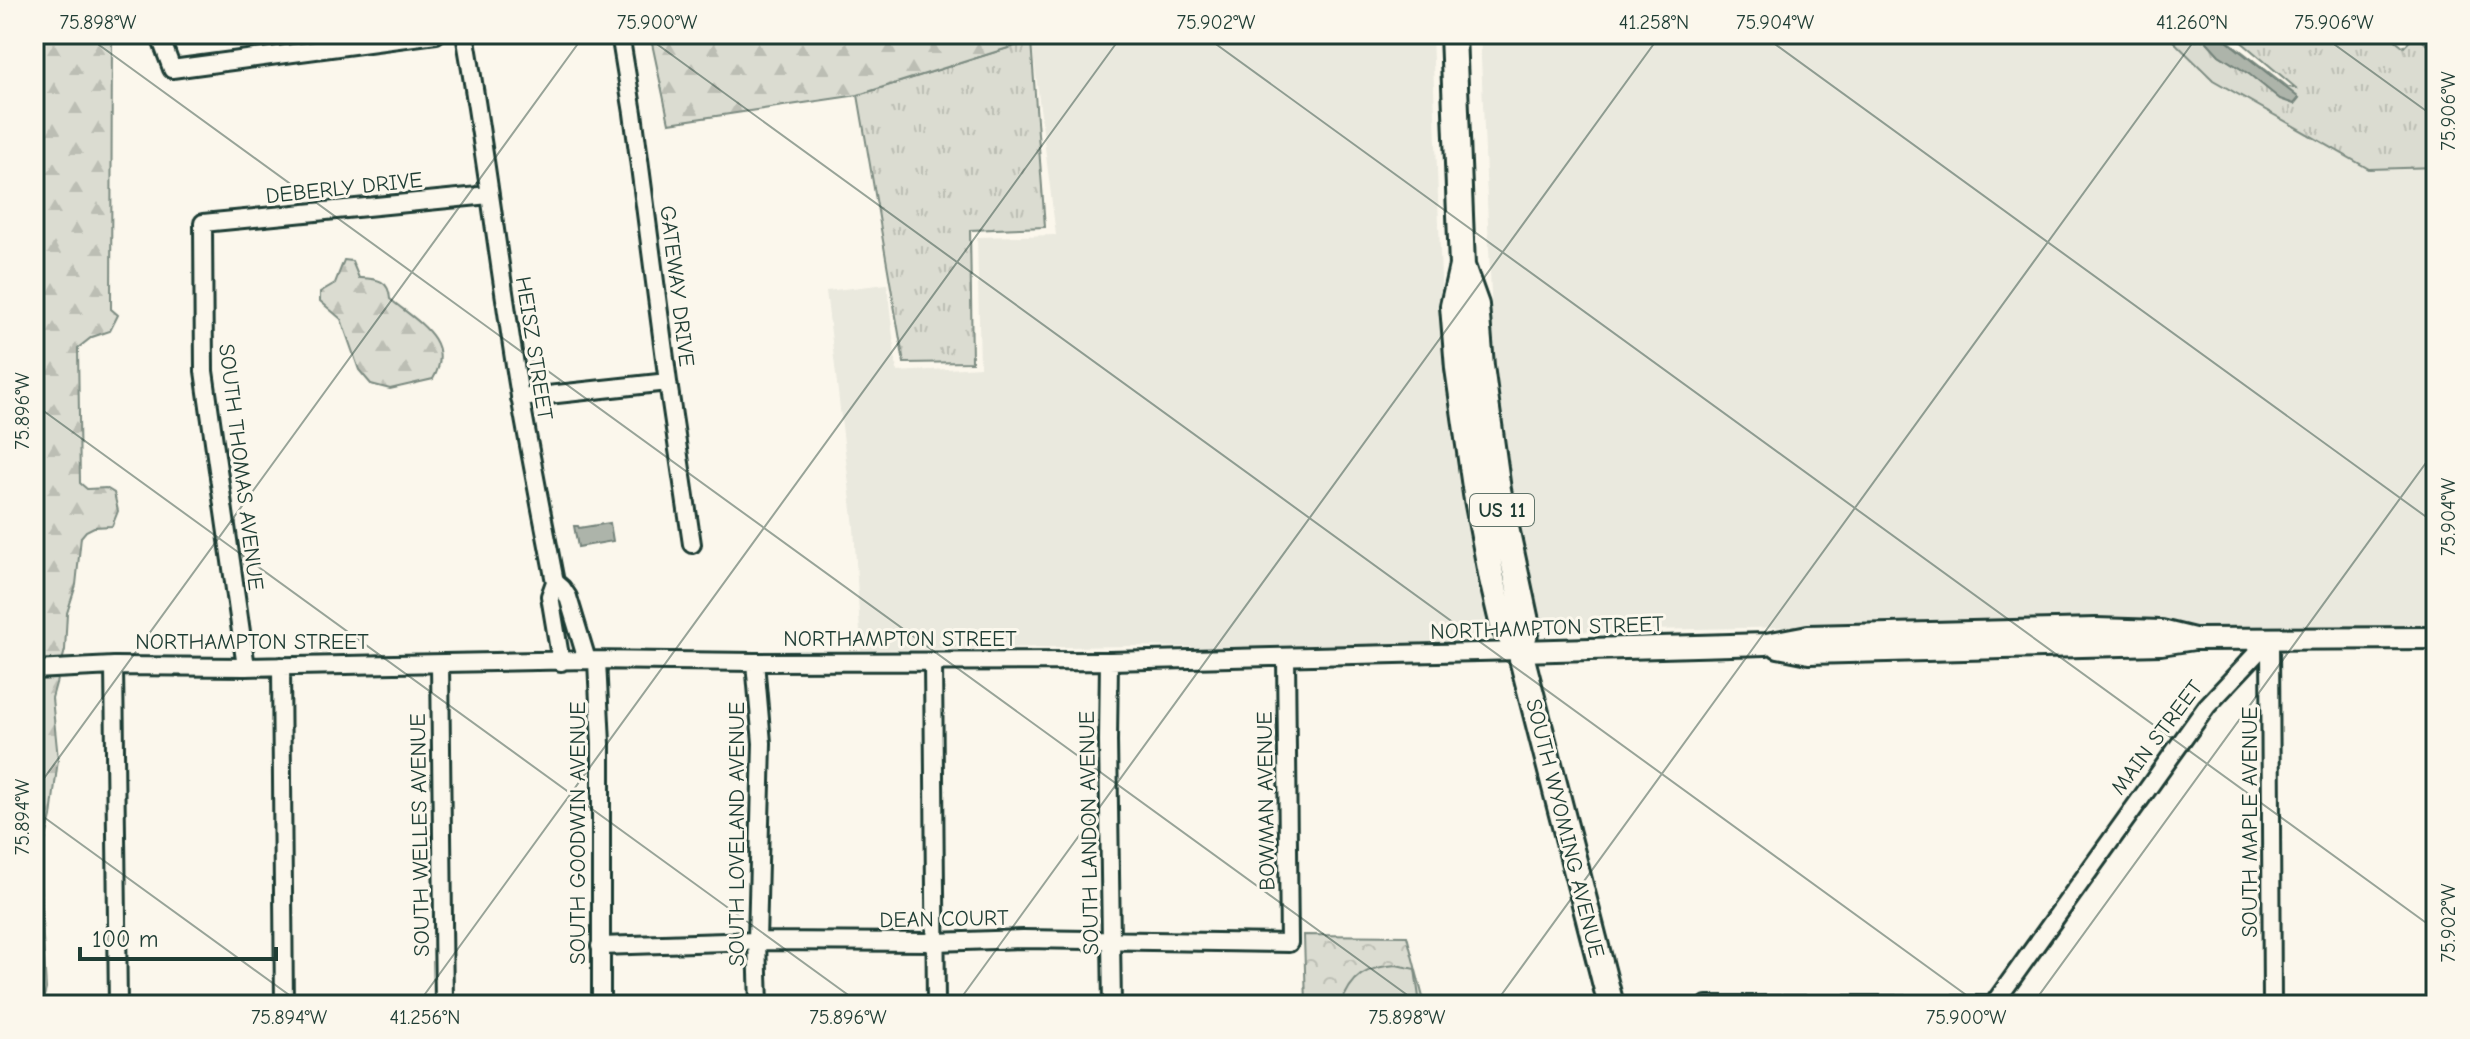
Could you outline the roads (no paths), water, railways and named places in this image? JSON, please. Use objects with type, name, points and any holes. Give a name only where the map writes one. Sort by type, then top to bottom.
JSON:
[{"type":"main road","name":"SOUTH WYOMING AVENUE","points":[[1453,34],[1462,266],[1476,305],[1498,490],[1527,626],[1520,651],[1611,1005]]},
{"type":"street","points":[[159,34],[172,69],[436,34]]},
{"type":"street","name":"HEISZ STREET","points":[[465,34],[520,398],[555,582],[568,597],[592,660]]},
{"type":"street","name":"GATEWAY DRIVE","points":[[620,34],[692,544]]},
{"type":"street","name":"DEBERLY DRIVE","points":[[203,223],[489,195]]},
{"type":"street","name":"SOUTH THOMAS AVENUE","points":[[203,223],[204,371],[246,667]]},
{"type":"street","points":[[520,398],[668,382]]},
{"type":"street","points":[[555,582],[550,596],[561,662]]},
{"type":"street","points":[[2270,639],[2436,638]]},
{"type":"street","name":"NORTHAMPTON STREET","points":[[34,670],[114,666],[246,667],[592,660],[1109,661],[1766,644],[1809,653],[2270,639]]},
{"type":"street","name":"MAIN STREET","points":[[1993,1005],[2207,706],[2270,639]]},
{"type":"street","name":"SOUTH MAPLE AVENUE","points":[[2270,639],[2272,1005]]},
{"type":"street","name":"BOWMAN AVENUE","points":[[1286,657],[1289,943]]},
{"type":"street","name":"SOUTH GOODWIN AVENUE","points":[[592,660],[601,744],[601,1005]]},
{"type":"street","name":"SOUTH LANDON AVENUE","points":[[1109,661],[1112,1005]]},
{"type":"street","name":"SOUTH LOVELAND AVENUE","points":[[755,662],[762,743],[757,941],[759,1005]]},
{"type":"street","points":[[933,662],[936,1005]]},
{"type":"street","name":"SOUTH WELLES AVENUE","points":[[440,664],[444,1005]]},
{"type":"street","points":[[114,666],[118,1005]]},
{"type":"street","points":[[281,666],[284,1005]]},
{"type":"street","name":"DEAN COURT","points":[[600,946],[757,941],[1023,939],[1289,943]]},
{"type":"street","points":[[1707,1005],[1993,1005]]},
{"type":"railway","points":[[34,114],[36,34]]}]
